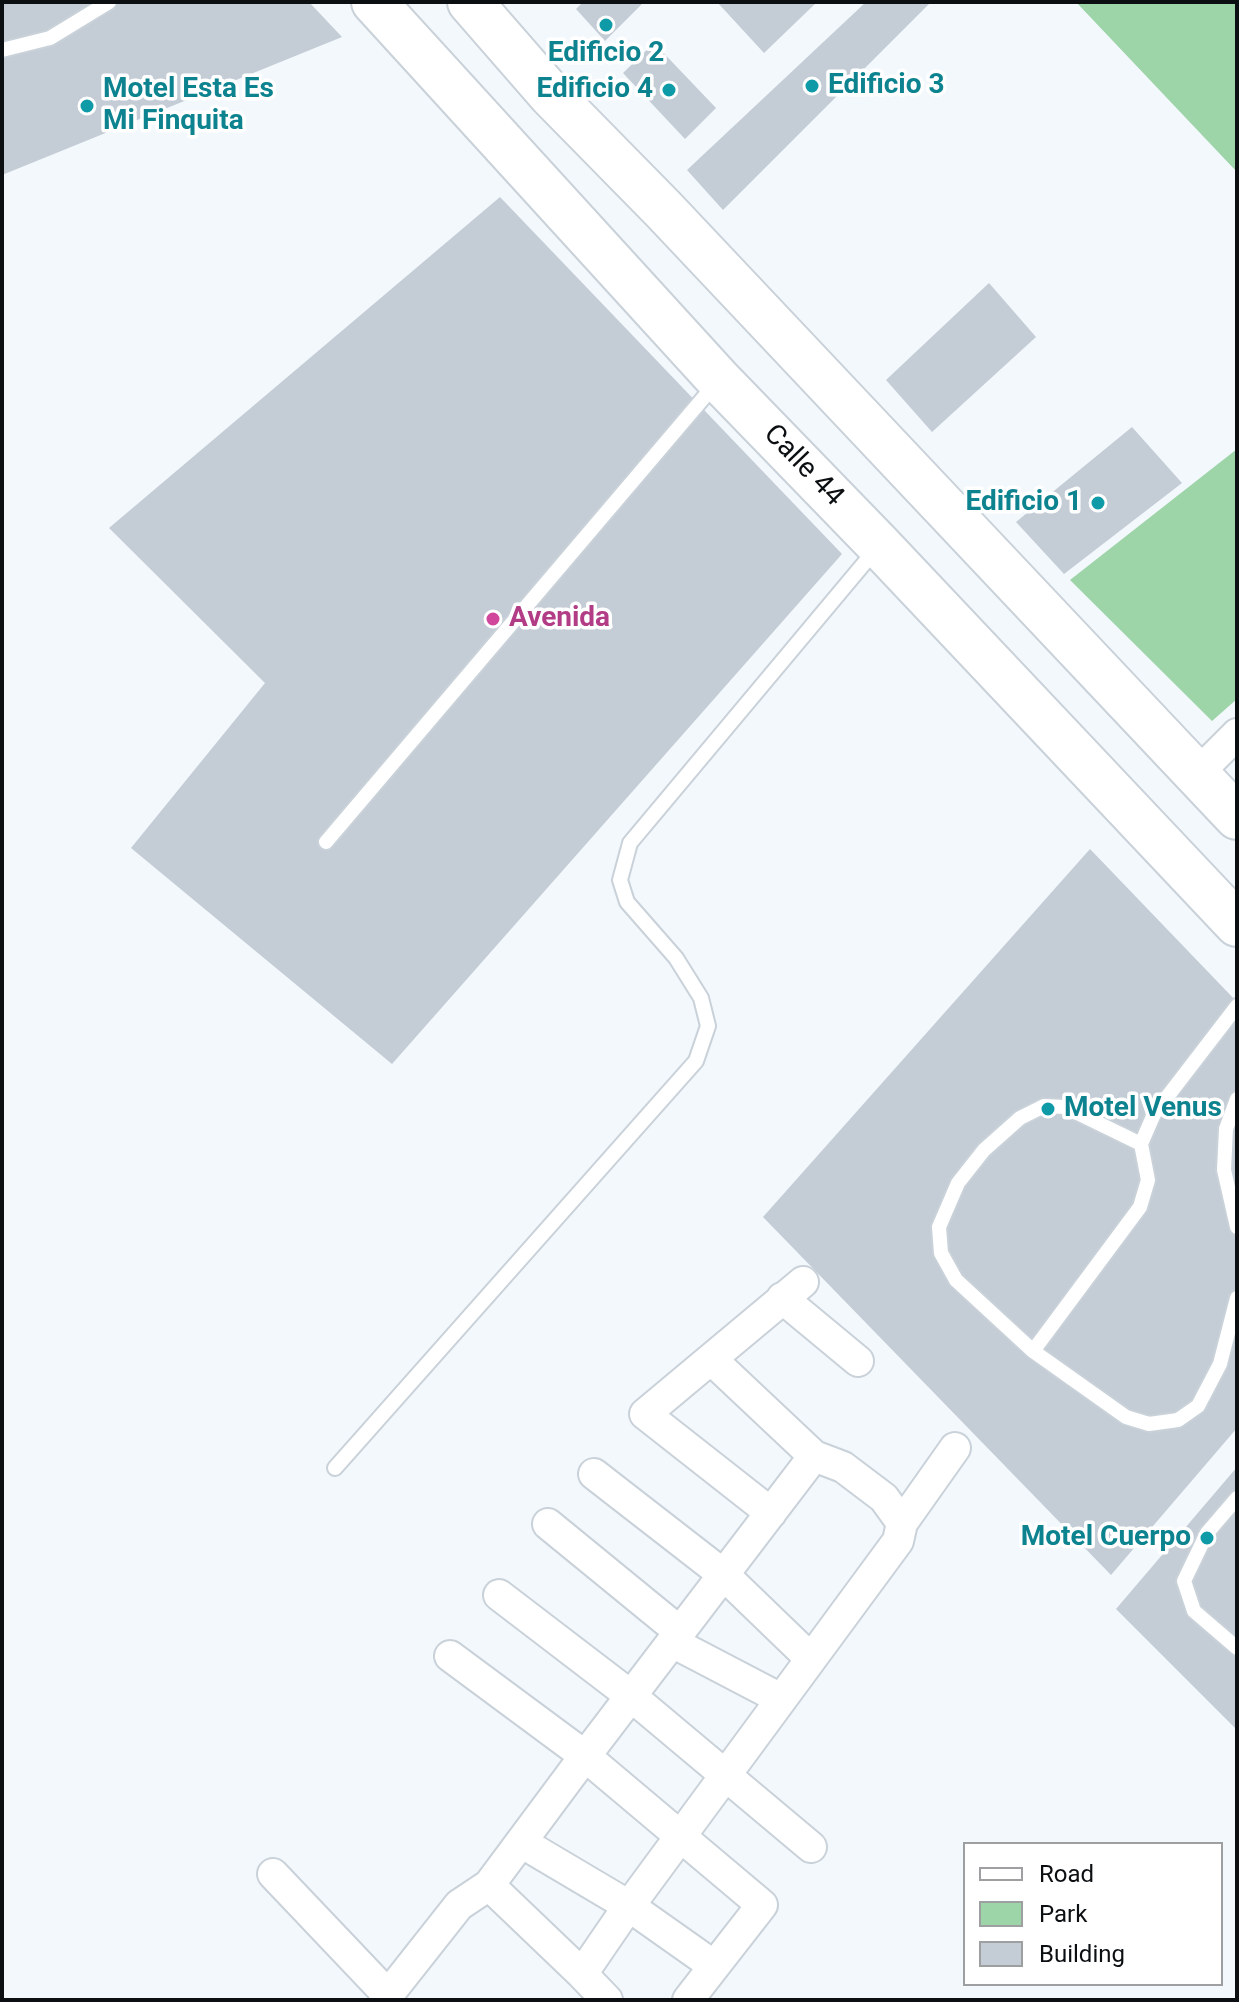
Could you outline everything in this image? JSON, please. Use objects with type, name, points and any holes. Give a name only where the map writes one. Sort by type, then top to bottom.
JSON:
[{"type":"main road","name":"Calle 44","points":[[374,2],[719,380],[1237,924]]},
{"type":"main road","points":[[470,2],[551,95],[664,210],[1237,817]]},
{"type":"street","points":[[1197,774],[1237,734]]},
{"type":"street","points":[[771,1513],[645,1414],[792,1290],[858,1361]]},
{"type":"street","points":[[711,1359],[814,1456],[843,1467],[884,1498],[902,1523]]},
{"type":"street","points":[[582,1974],[898,1541],[902,1523],[955,1448]]},
{"type":"street","points":[[273,1874],[386,1998],[459,1905],[489,1885],[814,1456]]},
{"type":"street","points":[[594,1474],[724,1575],[811,1659]]},
{"type":"street","points":[[548,1524],[676,1637],[781,1699]]},
{"type":"street","points":[[499,1595],[631,1696],[811,1847]]},
{"type":"street","points":[[450,1656],[585,1756],[762,1905],[688,2000]]},
{"type":"street","points":[[521,1842],[629,1906],[714,1966]]},
{"type":"street","points":[[489,1885],[607,2000]]},
{"type":"lane","points":[[2,50],[50,38],[109,2]]},
{"type":"lane","points":[[326,842],[719,380]]},
{"type":"lane","points":[[335,1468],[696,1061],[708,1026],[701,998],[676,958],[627,902],[620,880],[630,843],[879,545]]},
{"type":"lane","points":[[1033,1351],[1140,1207],[1148,1180],[1141,1144],[1154,1114],[1237,1006]]},
{"type":"lane","points":[[1237,1099],[1226,1129],[1224,1170],[1237,1227]]},
{"type":"lane","points":[[1141,1144],[1065,1107],[1044,1106],[1020,1118],[984,1150],[958,1183],[939,1227],[941,1253],[956,1280],[1033,1351],[1126,1417],[1149,1424],[1178,1420],[1198,1406],[1220,1364],[1237,1298]]},
{"type":"lane","points":[[1237,1498],[1207,1533],[1184,1581],[1194,1611],[1237,1648]]},
{"type":"green space","points":[[1076,2],[1237,2],[1237,172]]},
{"type":"green space","points":[[1237,449],[1237,699],[1212,721],[1070,580]]},
{"type":"building","name":"Motel Esta Es Mi Finquita","points":[[2,2],[309,2],[342,37],[2,175]]},
{"type":"building","name":"Edificio 2","points":[[583,2],[644,2],[605,41],[576,9]]},
{"type":"building","points":[[717,2],[817,2],[764,53]]},
{"type":"building","name":"Edificio 3","points":[[866,2],[931,2],[723,210],[687,170]]},
{"type":"building","name":"Edificio 4","points":[[654,43],[716,108],[685,139],[623,73]]},
{"type":"building","name":"Avenida","points":[[500,197],[842,554],[392,1064],[131,848],[265,683],[109,528]]},
{"type":"building","name":"Edificio 1","points":[[989,283],[1036,337],[932,432],[886,380]]},
{"type":"building","name":"Edificio 1","points":[[1132,427],[1182,483],[1064,574],[1016,522]]},
{"type":"building","name":"Motel Venus","points":[[1090,849],[1237,1002],[1237,1428],[1111,1575],[763,1217]]},
{"type":"building","name":"Motel Cuerpo","points":[[1237,1467],[1237,1730],[1116,1609]]},
{"type":"place","name":"Edificio 2","points":[[606,25]]},
{"type":"place","name":"Edificio 3","points":[[812,86]]},
{"type":"place","name":"Edificio 4","points":[[669,90]]},
{"type":"place","name":"Motel Esta Es Mi Finquita","points":[[87,106]]},
{"type":"place","name":"Edificio 1","points":[[1098,503]]},
{"type":"place","name":"Avenida","points":[[493,619]]},
{"type":"place","name":"Motel Venus","points":[[1048,1109]]},
{"type":"place","name":"Motel Cuerpo","points":[[1207,1538]]}]
